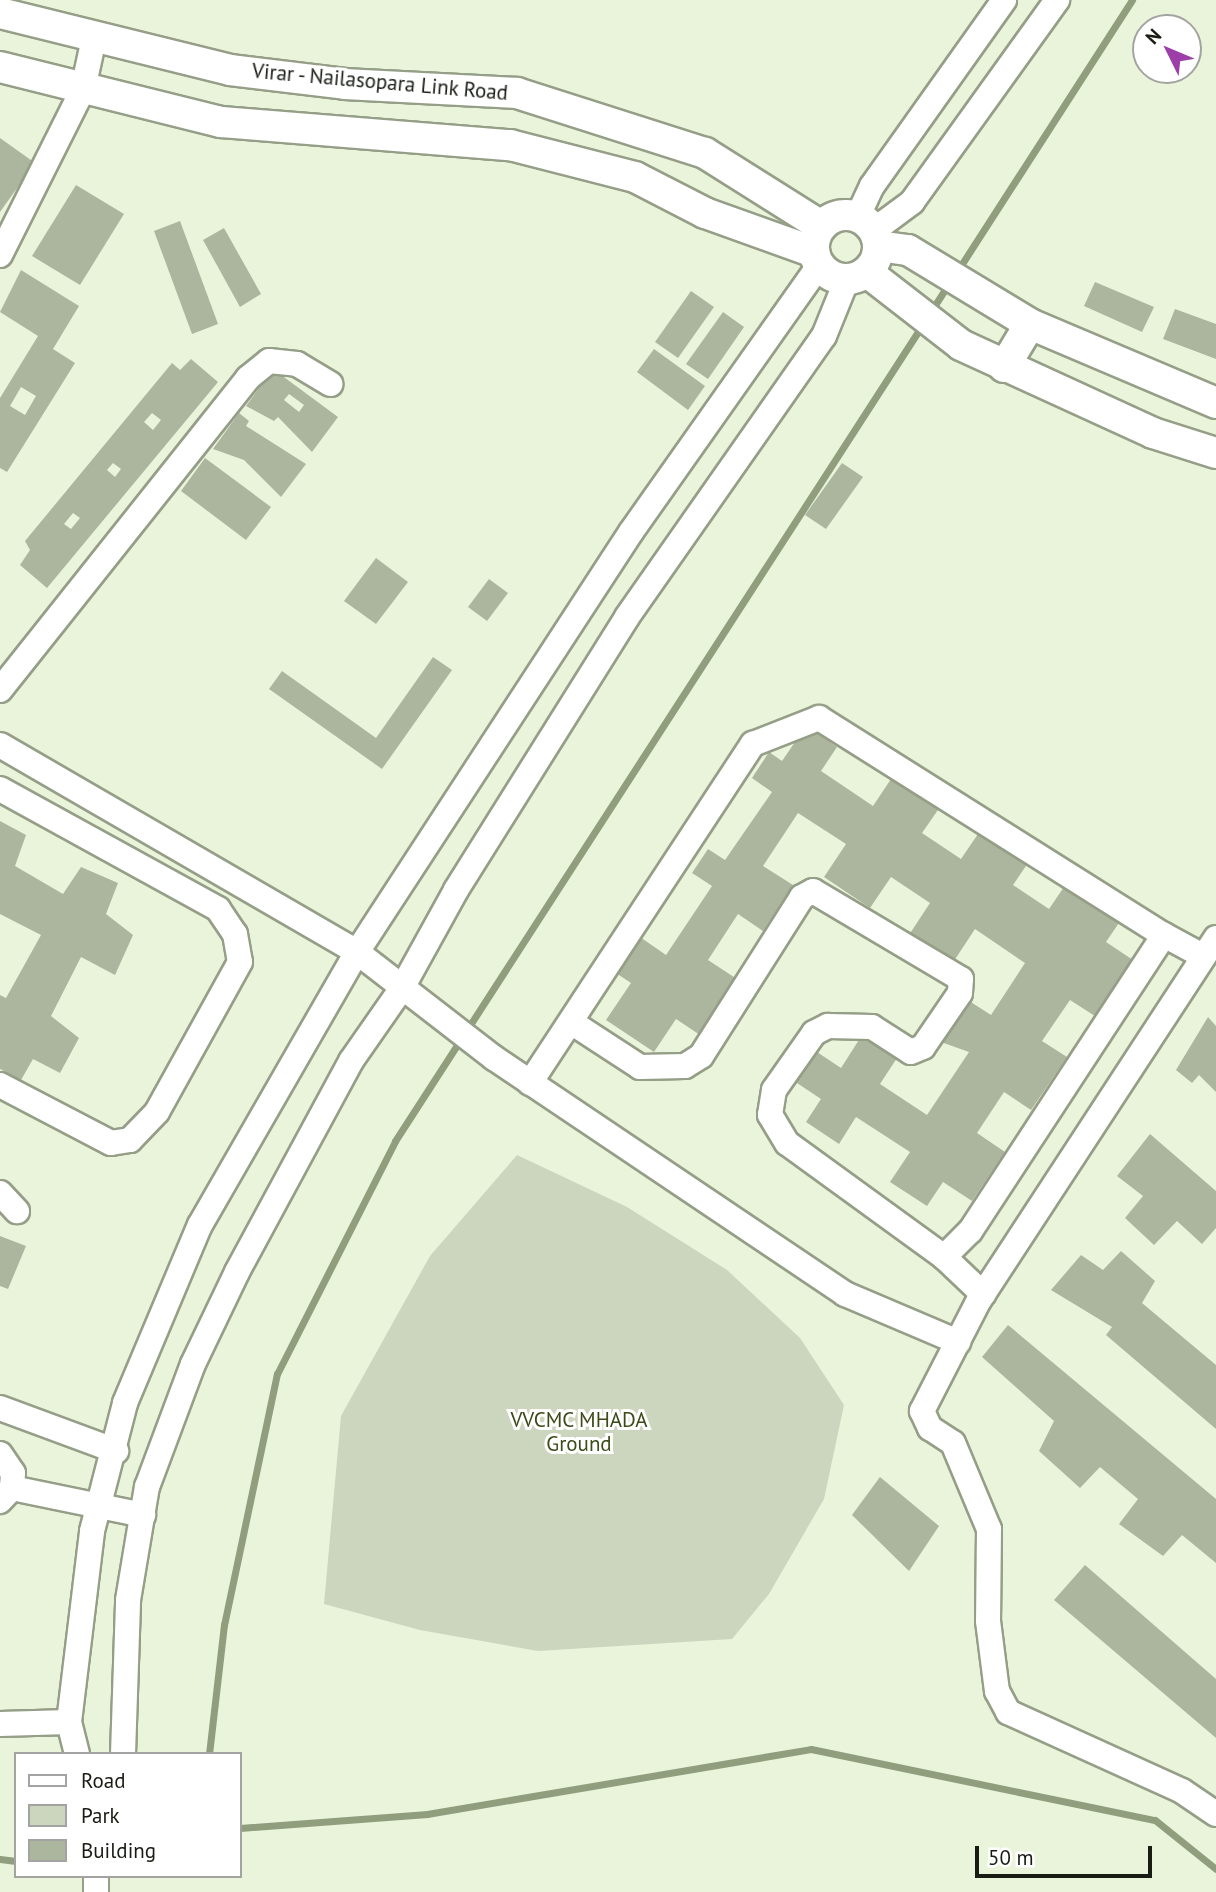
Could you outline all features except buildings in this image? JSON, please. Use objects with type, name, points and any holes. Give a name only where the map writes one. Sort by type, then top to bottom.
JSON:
[{"type":"street","points":[[123,1752],[128,1600],[143,1515],[193,1364],[237,1272],[351,1061],[402,988],[456,890],[627,617],[824,335],[864,249],[872,186],[1004,0]]},
{"type":"street","points":[[864,249],[912,202],[1058,0]]},
{"type":"street","name":"Virar - Nailasopara Link Road","points":[[0,13],[230,70],[345,84],[517,93],[705,153],[818,248]]},
{"type":"street","points":[[0,255],[83,89],[93,38]]},
{"type":"street","points":[[0,67],[221,122],[510,145],[635,177],[705,213],[818,248],[908,250],[985,300],[1030,324],[1216,403]]},
{"type":"street","points":[[76,1752],[69,1722],[100,1506],[116,1451],[125,1403],[200,1225],[357,953],[818,248],[834,218],[864,249],[891,294],[961,345],[1004,367],[1216,453]]},
{"type":"street","points":[[1004,367],[1030,324]]},
{"type":"street","points":[[0,690],[248,378],[269,361],[297,364],[330,384]]},
{"type":"street","points":[[530,1083],[753,744],[819,718],[1164,934],[1209,947],[983,1294],[922,1410],[930,1428],[953,1443],[989,1530],[988,1621],[997,1691],[1008,1712],[1182,1791],[1216,1814]]},
{"type":"street","points":[[0,745],[357,953],[402,988],[420,1006],[530,1083],[845,1294],[958,1342]]},
{"type":"street","points":[[0,789],[218,909],[235,934],[240,962],[157,1112],[131,1140],[111,1143],[0,1085]]},
{"type":"street","points":[[571,1022],[640,1067],[685,1066],[701,1056],[802,897],[813,891],[961,979],[960,993],[931,1036],[911,1052],[872,1027],[828,1026],[814,1033],[774,1090],[771,1115],[787,1143],[944,1257],[983,1294]]},
{"type":"street","points":[[944,1257],[970,1231],[1164,934]]},
{"type":"street","points":[[0,1408],[116,1451]]},
{"type":"street","points":[[0,1454],[9,1462],[6,1494],[100,1506],[143,1515]]},
{"type":"street","points":[[0,1724],[69,1722]]},
{"type":"green space","name":"VVCMC MHADA Ground","points":[[517,1155],[627,1207],[727,1270],[800,1338],[844,1405],[824,1499],[769,1594],[732,1639],[538,1651],[420,1630],[324,1604],[341,1416],[430,1256]]},
{"type":"waterway","points":[[956,273],[1132,0]]},
{"type":"waterway","points":[[931,311],[949,283]]},
{"type":"waterway","points":[[209,1752],[224,1625],[277,1374],[395,1141],[923,324]]},
{"type":"waterway","points":[[242,1828],[427,1814],[811,1749],[1155,1820],[1216,1869]]},
{"type":"waterway","points":[[0,1859],[14,1861]]}]
